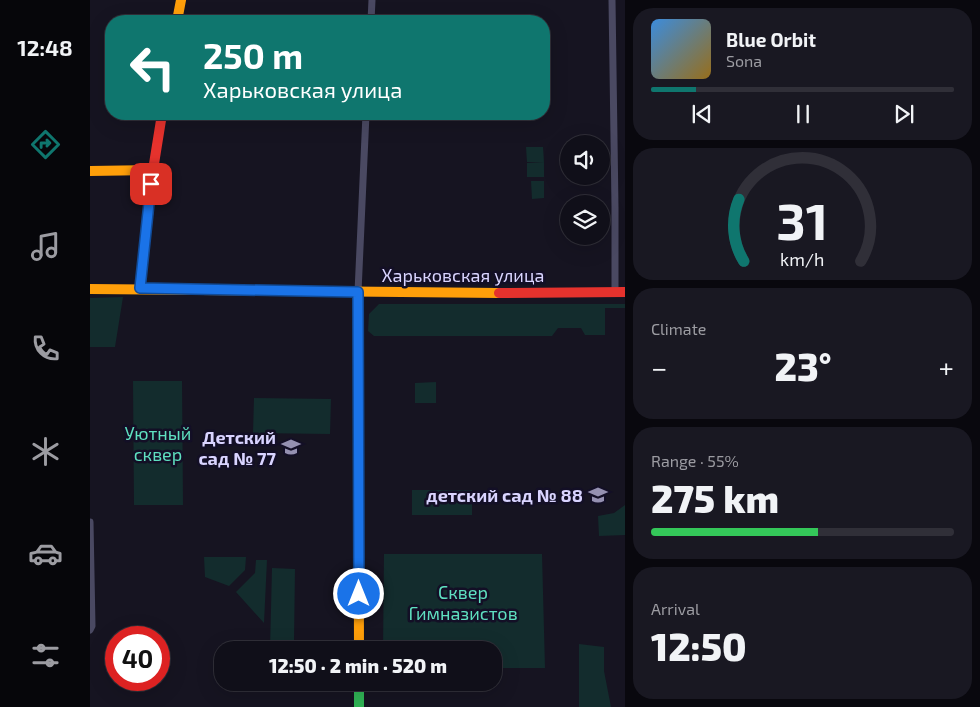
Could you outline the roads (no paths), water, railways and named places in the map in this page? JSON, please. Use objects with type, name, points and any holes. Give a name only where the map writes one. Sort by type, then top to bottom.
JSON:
[{"type":"street","points":[[178,15],[181,0]]},
{"type":"street","points":[[371,15],[372,0]]},
{"type":"street","points":[[612,0],[615,207],[620,292]]},
{"type":"street","points":[[140,288],[152,170],[161,120]]},
{"type":"street","points":[[359,641],[358,292],[366,120]]},
{"type":"street","points":[[90,171],[152,170]]},
{"type":"street","name":"Харьковская улица","points":[[90,288],[358,292],[620,292]]},
{"type":"street","points":[[90,522],[92,626],[90,630]]},
{"type":"street","points":[[359,691],[359,707]]},
{"type":"place","name":"Детский сад № 77","points":[[291,447]]},
{"type":"place","name":"детский сад № 88","points":[[598,495]]},
{"type":"park label","name":"Уютный сквер","points":[[158,443]]},
{"type":"park label","name":"Сквер Гимназистов","points":[[463,602]]}]
